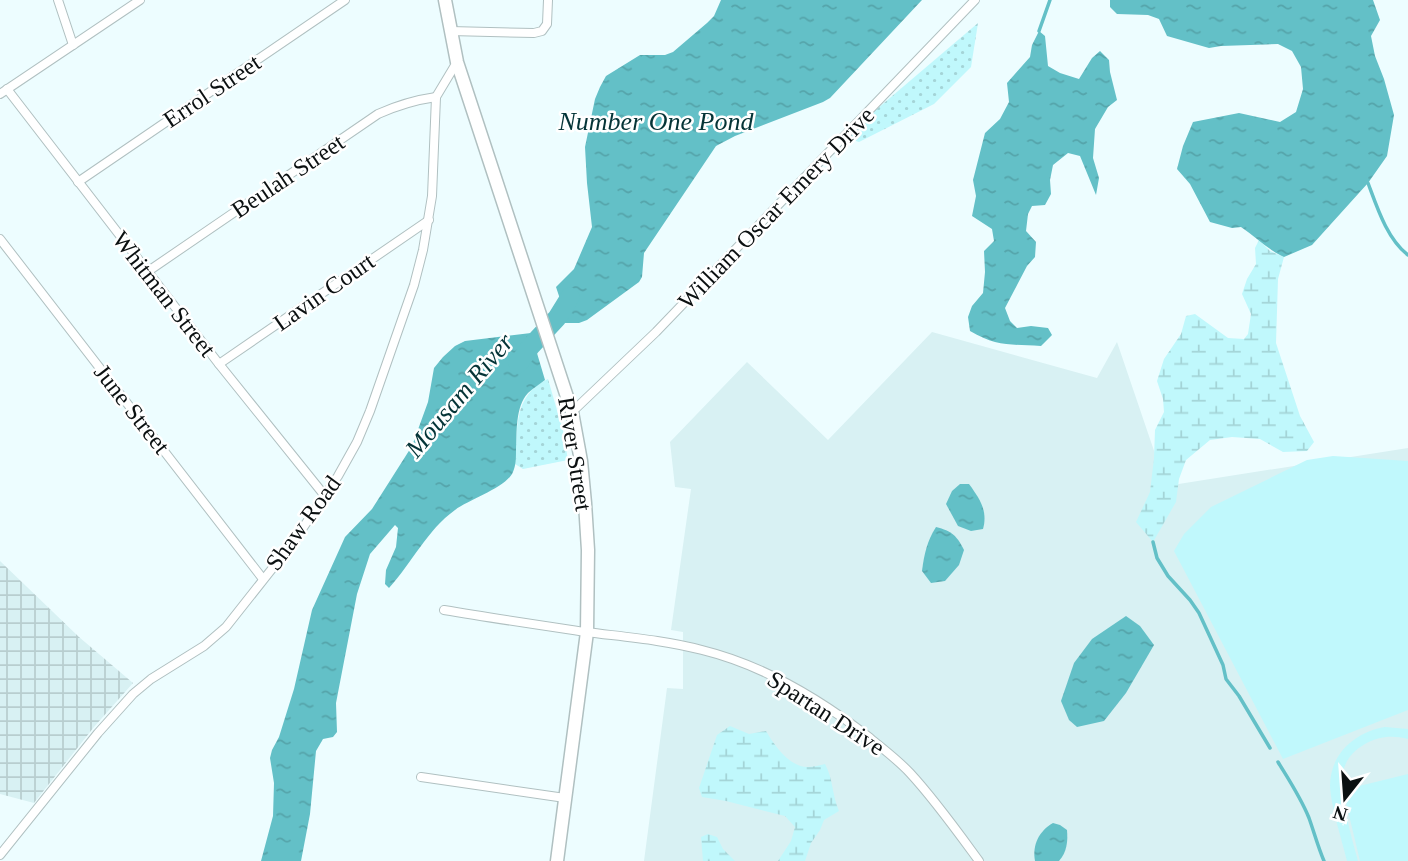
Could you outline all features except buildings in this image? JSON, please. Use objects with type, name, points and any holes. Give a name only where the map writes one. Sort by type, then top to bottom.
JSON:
[{"type":"street","points":[[58,0],[73,45]]},
{"type":"street","points":[[4,92],[140,0]]},
{"type":"street","name":"Errol Street","points":[[78,182],[345,0]]},
{"type":"street","points":[[450,31],[542,31],[547,24],[548,0]]},
{"type":"street","name":"William Oscar Emery Drive","points":[[572,412],[656,332],[975,0]]},
{"type":"street","name":"River Street","points":[[443,2],[457,62],[572,412],[582,472],[588,550],[587,632],[557,861]]},
{"type":"street","points":[[436,97],[457,62]]},
{"type":"street","name":"Whitman Street","points":[[4,92],[325,496]]},
{"type":"street","name":"Shaw Road","points":[[0,855],[98,733],[133,694],[151,679],[213,639],[226,627],[300,533],[352,451],[370,411],[414,285],[423,250],[433,185],[436,97]]},
{"type":"street","name":"Beulah Street","points":[[147,272],[379,114],[405,103],[436,97]]},
{"type":"street","name":"Lavin Court","points":[[219,364],[429,219]]},
{"type":"street","name":"June Street","points":[[0,239],[263,579]]},
{"type":"street","name":"Spartan Drive","points":[[444,610],[642,638],[702,650],[744,663],[773,676],[856,727],[891,755],[910,773],[959,831],[979,861]]},
{"type":"street","points":[[421,777],[565,798]]},
{"type":"shaded area","points":[[932,332],[1097,378],[1117,342],[1166,486],[1408,448],[1408,861],[644,861],[667,688],[683,689],[683,632],[671,630],[691,489],[675,487],[670,442],[747,362],[828,440]]},
{"type":"shaded area","points":[[0,561],[79,637],[133,683],[34,803],[0,794]]},
{"type":"green space","points":[[978,23],[971,67],[934,104],[859,142],[844,137]]},
{"type":"green space","points":[[1259,240],[1270,251],[1284,257],[1278,279],[1276,343],[1300,416],[1314,442],[1307,451],[1283,452],[1260,439],[1232,437],[1210,440],[1186,460],[1179,479],[1176,502],[1153,542],[1136,522],[1150,492],[1155,430],[1164,412],[1157,381],[1164,359],[1181,334],[1186,316],[1195,314],[1228,338],[1244,339],[1248,334],[1251,314],[1242,294],[1256,264],[1255,248]]},
{"type":"green space","points":[[548,379],[568,460],[523,469],[515,464],[519,415],[528,394]]},
{"type":"green space","points":[[1333,456],[1408,461],[1408,710],[1283,759],[1174,551],[1184,534],[1211,507],[1307,460]]},
{"type":"green space","points":[[730,726],[749,734],[766,731],[783,755],[801,766],[825,764],[839,811],[824,820],[811,843],[805,861],[778,861],[791,841],[795,827],[785,816],[702,797],[699,788],[717,735]]},
{"type":"green space","points":[[1385,727],[1408,729],[1408,739],[1386,737],[1370,741],[1355,751],[1344,767],[1343,797],[1358,861],[1347,861],[1332,804],[1331,774],[1339,755],[1354,739]]},
{"type":"green space","points":[[1408,774],[1408,861],[1360,861],[1343,790]]},
{"type":"green space","points":[[708,834],[717,837],[723,849],[735,861],[703,861],[701,837]]},
{"type":"water","name":"Number One Pond","points":[[721,0],[922,0],[830,98],[716,146],[644,253],[642,277],[639,282],[587,320],[562,323],[553,307],[560,299],[556,287],[574,269],[592,227],[585,147],[600,87],[606,76],[640,55],[665,55],[673,52],[714,16]]},
{"type":"water","points":[[1110,0],[1373,0],[1380,20],[1371,36],[1394,115],[1387,156],[1368,183],[1312,245],[1284,257],[1241,227],[1232,228],[1210,222],[1190,184],[1177,169],[1193,122],[1239,113],[1280,122],[1296,112],[1303,89],[1301,67],[1292,51],[1278,44],[1209,48],[1167,36],[1159,19],[1148,15],[1117,14],[1110,7]]},
{"type":"water","points":[[1039,31],[1045,36],[1048,66],[1060,73],[1079,79],[1092,58],[1100,51],[1109,60],[1117,100],[1108,107],[1095,129],[1093,158],[1099,178],[1096,195],[1080,156],[1068,153],[1053,165],[1051,194],[1045,205],[1032,206],[1028,214],[1026,231],[1036,242],[1035,257],[1027,266],[1005,308],[1010,321],[1017,328],[1048,328],[1052,335],[1041,346],[1004,344],[988,340],[970,331],[968,317],[972,306],[983,293],[984,251],[994,241],[992,229],[972,216],[976,196],[973,180],[985,133],[1000,119],[1009,102],[1007,83],[1030,57]]},
{"type":"water","points":[[531,333],[545,380],[528,393],[521,405],[513,472],[504,483],[445,518],[389,588],[385,584],[386,570],[396,547],[398,528],[395,525],[370,554],[357,594],[336,703],[337,732],[333,737],[323,739],[316,751],[310,814],[301,861],[261,861],[273,816],[274,783],[270,758],[272,750],[279,737],[294,689],[312,610],[345,537],[372,509],[412,446],[428,402],[434,368],[443,357],[465,341]]},
{"type":"water","points":[[960,484],[969,484],[980,500],[984,511],[983,529],[971,531],[958,526],[946,504],[952,491]]},
{"type":"water","points":[[936,527],[953,535],[964,550],[959,565],[945,581],[931,583],[922,571],[926,548]]},
{"type":"water","points":[[1126,616],[1140,626],[1154,645],[1126,693],[1104,721],[1077,727],[1069,720],[1061,701],[1074,663],[1092,639]]},
{"type":"water","points":[[1053,823],[1067,830],[1064,854],[1059,861],[1035,861],[1038,839]]},
{"type":"waterway","points":[[1039,31],[1050,0]]},
{"type":"waterway","points":[[1368,183],[1388,232],[1408,255]]},
{"type":"waterway","name":"Mousam River","points":[[518,364],[557,318],[570,297]]},
{"type":"waterway","points":[[1153,542],[1157,558],[1168,576],[1199,613],[1223,665],[1226,679],[1270,748]]},
{"type":"waterway","points":[[1278,762],[1306,811],[1324,861]]}]
